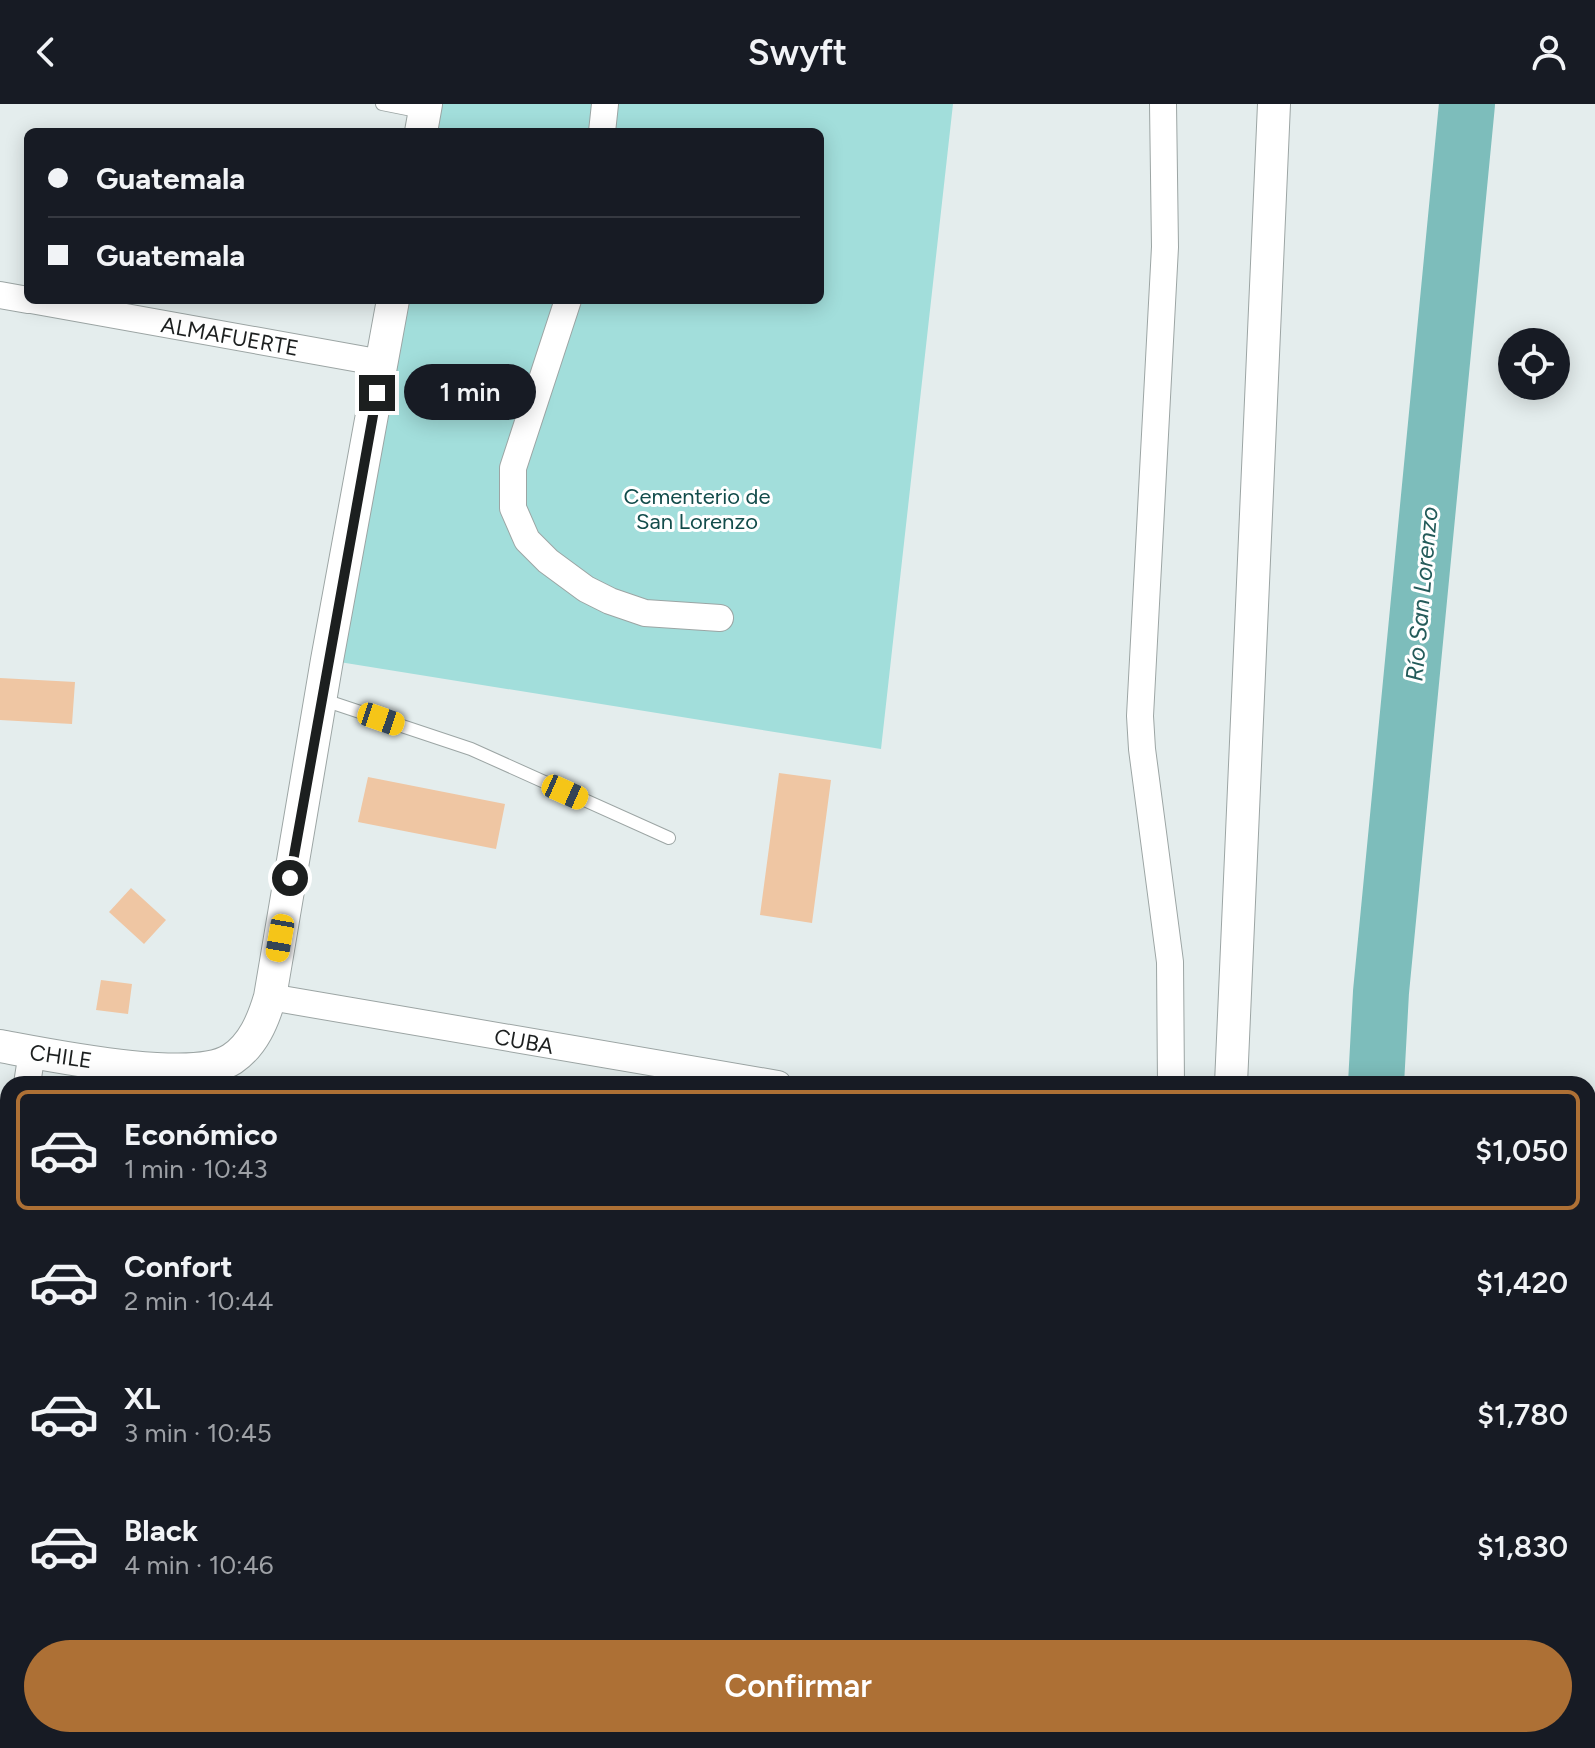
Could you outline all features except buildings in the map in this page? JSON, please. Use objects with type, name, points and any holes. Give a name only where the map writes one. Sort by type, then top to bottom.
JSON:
[{"type":"street","points":[[602,128],[605,104]]},
{"type":"street","points":[[1163,104],[1165,247],[1140,716],[1147,794],[1170,962],[1171,1076]]},
{"type":"street","points":[[1231,1076],[1274,104]]},
{"type":"street","name":"ALMAFUERTE","points":[[0,295],[24,299]]},
{"type":"street","name":"ALMAFUERTE","points":[[51,304],[382,363]]},
{"type":"street","name":"CHILE","points":[[0,1046],[169,1071],[200,1070],[229,1061],[253,1038],[270,997],[392,304]]},
{"type":"street","points":[[567,304],[513,468],[513,508],[527,540],[548,561],[586,589],[610,601],[645,613],[720,618]]},
{"type":"street","name":"CUBA","points":[[270,997],[731,1076]]},
{"type":"street","points":[[28,1076],[32,1052]]},
{"type":"lane","points":[[382,104],[424,122]]},
{"type":"lane","points":[[321,699],[471,749],[669,838]]},
{"type":"green space","name":"Cementerio de San Lorenzo","points":[[426,104],[953,104],[881,749],[327,660],[390,304],[824,304],[824,128],[422,128]]},
{"type":"waterway","name":"Río San Lorenzo","points":[[1376,1076],[1381,992],[1467,104]]},
{"type":"route","points":[[290,878],[377,393]]}]
